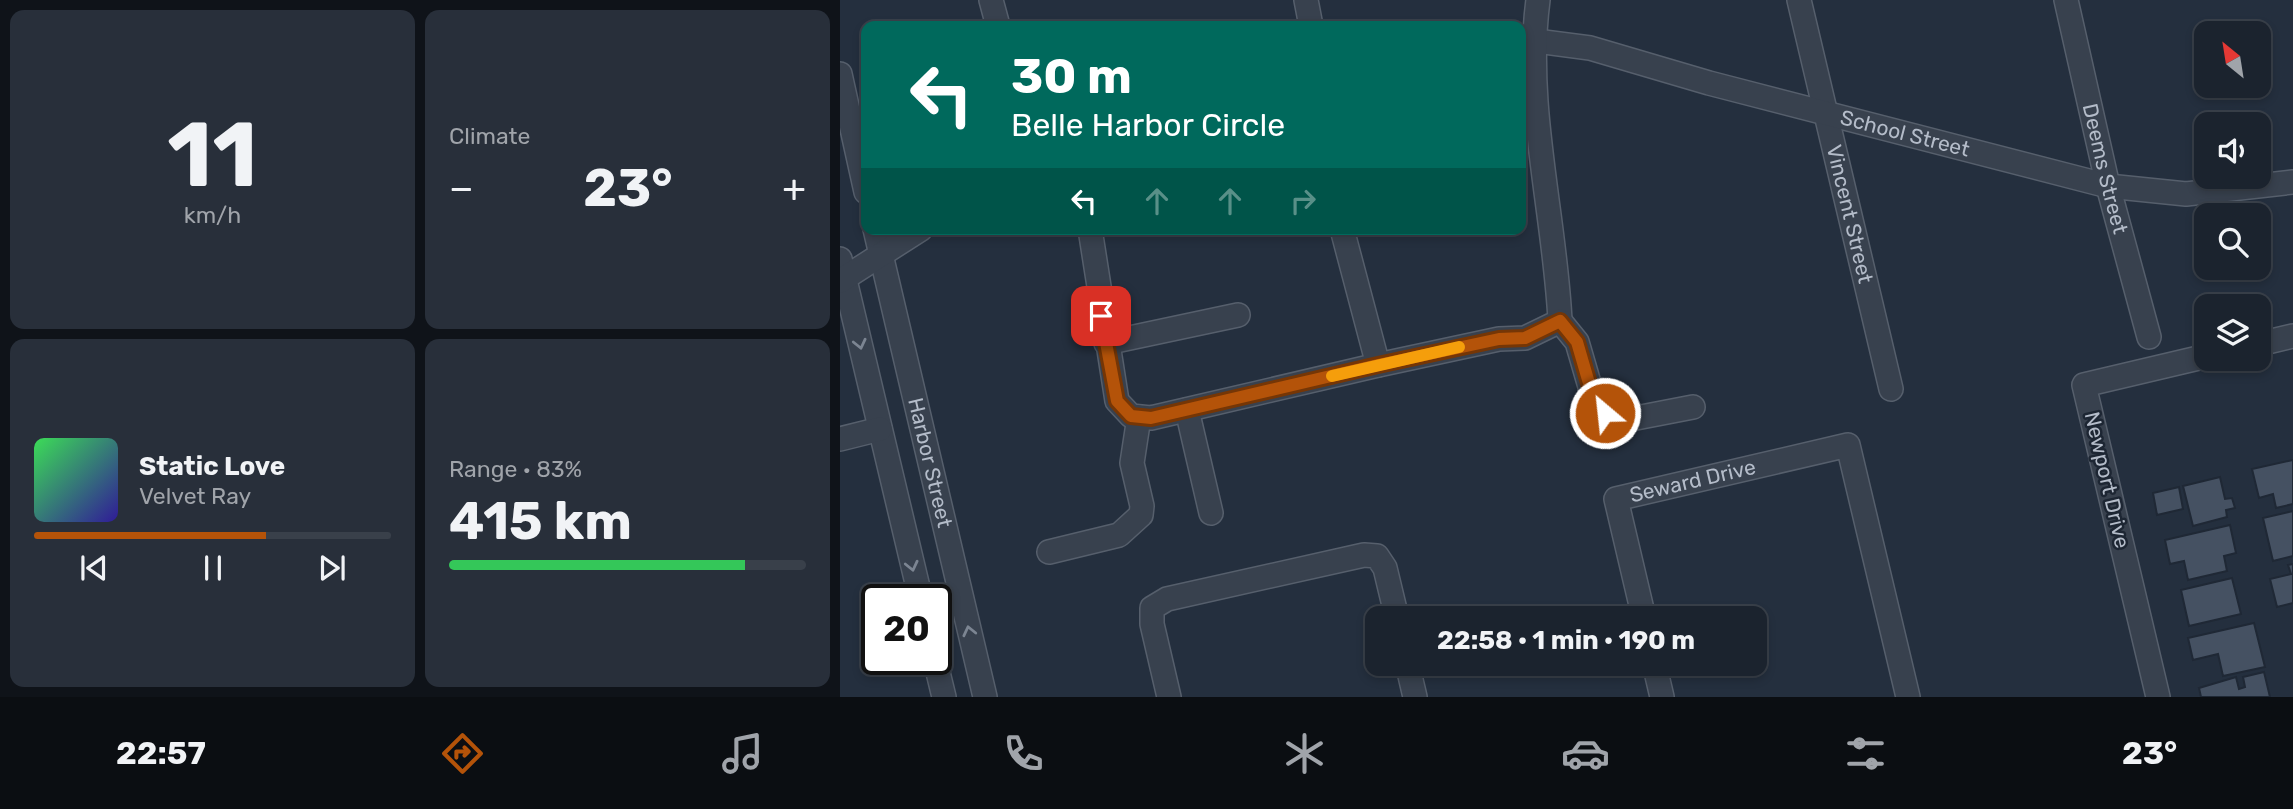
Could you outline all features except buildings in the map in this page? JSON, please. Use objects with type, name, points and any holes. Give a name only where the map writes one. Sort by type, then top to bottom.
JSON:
[{"type":"street","points":[[990,0],[996,21]]},
{"type":"street","points":[[1306,0],[1310,21]]},
{"type":"street","points":[[1538,0],[1527,39],[1545,188],[1557,257],[1560,321],[1577,342],[1591,390],[1605,413],[1615,417],[1636,418],[1693,407]]},
{"type":"street","name":"Vincent Street","points":[[1799,0],[1891,388]]},
{"type":"street","name":"Deems Street","points":[[2066,0],[2108,186],[2148,337]]},
{"type":"street","name":"School Street","points":[[1527,39],[1590,48],[1825,114],[2108,186],[2186,194],[2293,183]]},
{"type":"street","points":[[840,74],[861,169]]},
{"type":"street","name":"Harbor Street","points":[[876,235],[985,697]]},
{"type":"street","points":[[841,272],[881,257],[912,235]]},
{"type":"street","points":[[1091,235],[1117,401],[1131,416],[1151,418],[1499,339],[1525,338],[1560,321]]},
{"type":"street","points":[[1344,235],[1378,365]]},
{"type":"street","name":"Harbor Street","points":[[841,272],[917,584]]},
{"type":"street","points":[[1106,343],[1238,315]]},
{"type":"street","points":[[2271,341],[2293,336]]},
{"type":"street","name":"Newport Drive","points":[[2158,697],[2084,385],[2194,359]]},
{"type":"street","points":[[1187,410],[1211,513]]},
{"type":"street","points":[[1049,552],[1119,535],[1141,514],[1142,506],[1132,463],[1139,417]]},
{"type":"street","points":[[840,439],[880,429]]},
{"type":"street","name":"Seward Drive","points":[[1641,606],[1616,499],[1848,445],[1908,697]]},
{"type":"street","points":[[1169,697],[1152,624],[1152,608],[1167,600],[1364,555],[1377,556],[1385,568],[1394,606]]},
{"type":"street","points":[[939,675],[944,697]]},
{"type":"street","points":[[1410,676],[1415,697]]},
{"type":"street","points":[[1657,676],[1662,697]]},
{"type":"slow traffic","points":[[1332,376],[1459,347]]},
{"type":"route","points":[[1101,316],[1117,401],[1131,416],[1151,418],[1499,339],[1525,338],[1560,321],[1577,342],[1591,390],[1597,404],[1605,413]]}]
